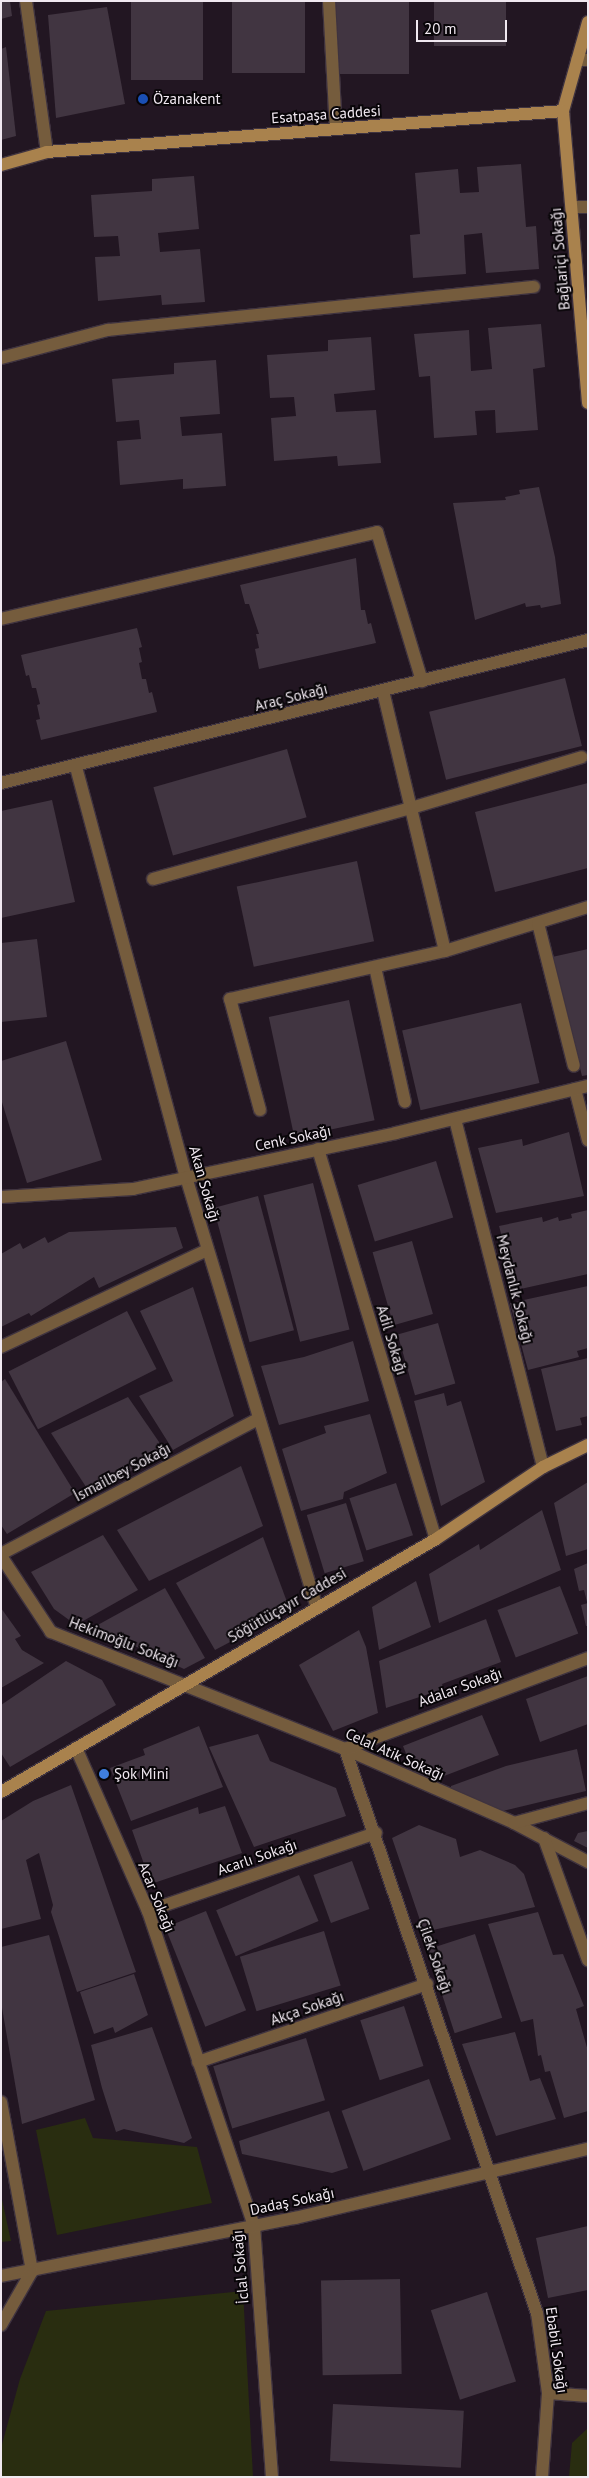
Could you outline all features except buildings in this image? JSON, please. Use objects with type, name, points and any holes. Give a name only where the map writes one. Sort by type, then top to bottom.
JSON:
[{"type":"street","points":[[26,1],[47,152]]},
{"type":"street","points":[[329,1],[336,129]]},
{"type":"street","points":[[563,112],[583,60],[588,22]]},
{"type":"street","name":"Esatpaşa Caddesi","points":[[1,165],[47,152],[563,112]]},
{"type":"street","name":"Bağlariçi Sokağı","points":[[563,112],[588,403]]},
{"type":"street","points":[[572,206],[588,207]]},
{"type":"street","points":[[1,358],[108,330],[534,287]]},
{"type":"street","points":[[1,619],[377,532],[422,682]]},
{"type":"street","name":"Araç Sokağı","points":[[1,783],[76,767],[588,640]]},
{"type":"street","points":[[383,691],[445,951]]},
{"type":"street","points":[[153,879],[411,808],[582,757]]},
{"type":"street","name":"Akan Sokağı","points":[[76,767],[186,1178],[316,1606]]},
{"type":"street","points":[[260,1110],[230,999],[445,951],[588,907]]},
{"type":"street","points":[[538,923],[574,1066]]},
{"type":"street","points":[[375,967],[404,1102]]},
{"type":"street","points":[[582,1088],[588,1140]]},
{"type":"street","name":"Cenk Sokağı","points":[[1,1197],[132,1189],[455,1119],[582,1088]]},
{"type":"street","name":"Meydanlık Sokağı","points":[[455,1119],[543,1467]]},
{"type":"street","name":"Adil Sokağı","points":[[318,1149],[436,1539]]},
{"type":"street","points":[[1,1346],[207,1250]]},
{"type":"street","name":"İsmailbey Sokağı","points":[[1,1555],[258,1419]]},
{"type":"street","name":"Söğütlüçayır Caddesi","points":[[1,1792],[316,1606],[436,1539],[543,1467],[588,1445]]},
{"type":"street","name":"Hekimoğlu Sokağı","points":[[1,1555],[50,1632],[186,1683]]},
{"type":"street","name":"Adalar Sokağı","points":[[345,1749],[588,1658]]},
{"type":"street","name":"Celal Atik Sokağı","points":[[186,1683],[345,1749],[514,1823],[588,1862]]},
{"type":"street","name":"Acar Sokağı","points":[[76,1748],[148,1911],[198,2062]]},
{"type":"street","name":"Çilek Sokağı","points":[[345,1749],[376,1832],[492,2173]]},
{"type":"street","points":[[514,1823],[588,1803]]},
{"type":"street","name":"Acarlı Sokağı","points":[[148,1911],[376,1832]]},
{"type":"street","points":[[544,1838],[588,1960]]},
{"type":"street","name":"Akça Sokağı","points":[[198,2062],[427,1984]]},
{"type":"street","name":"İclal Sokağı","points":[[198,2062],[254,2226],[272,2477]]},
{"type":"street","points":[[1,2102],[32,2271],[1,2325]]},
{"type":"street","name":"Dadaş Sokağı","points":[[1,2276],[254,2226],[492,2173],[588,2149]]},
{"type":"street","name":"Ebabil Sokağı","points":[[492,2173],[537,2313],[548,2393],[542,2477]]},
{"type":"street","points":[[548,2393],[588,2396]]},
{"type":"green space","points":[[85,2118],[93,2138],[197,2147],[212,2203],[57,2235],[36,2130]]},
{"type":"green space","points":[[1,2195],[11,2241],[1,2242]]},
{"type":"green space","points":[[243,2291],[253,2477],[1,2477],[1,2448],[20,2379],[46,2311]]},
{"type":"green space","points":[[588,2428],[588,2477],[569,2477],[572,2443]]},
{"type":"place","name":"Özanakent","points":[[143,99]]},
{"type":"place","name":"Şok Mini","points":[[104,1774]]}]
